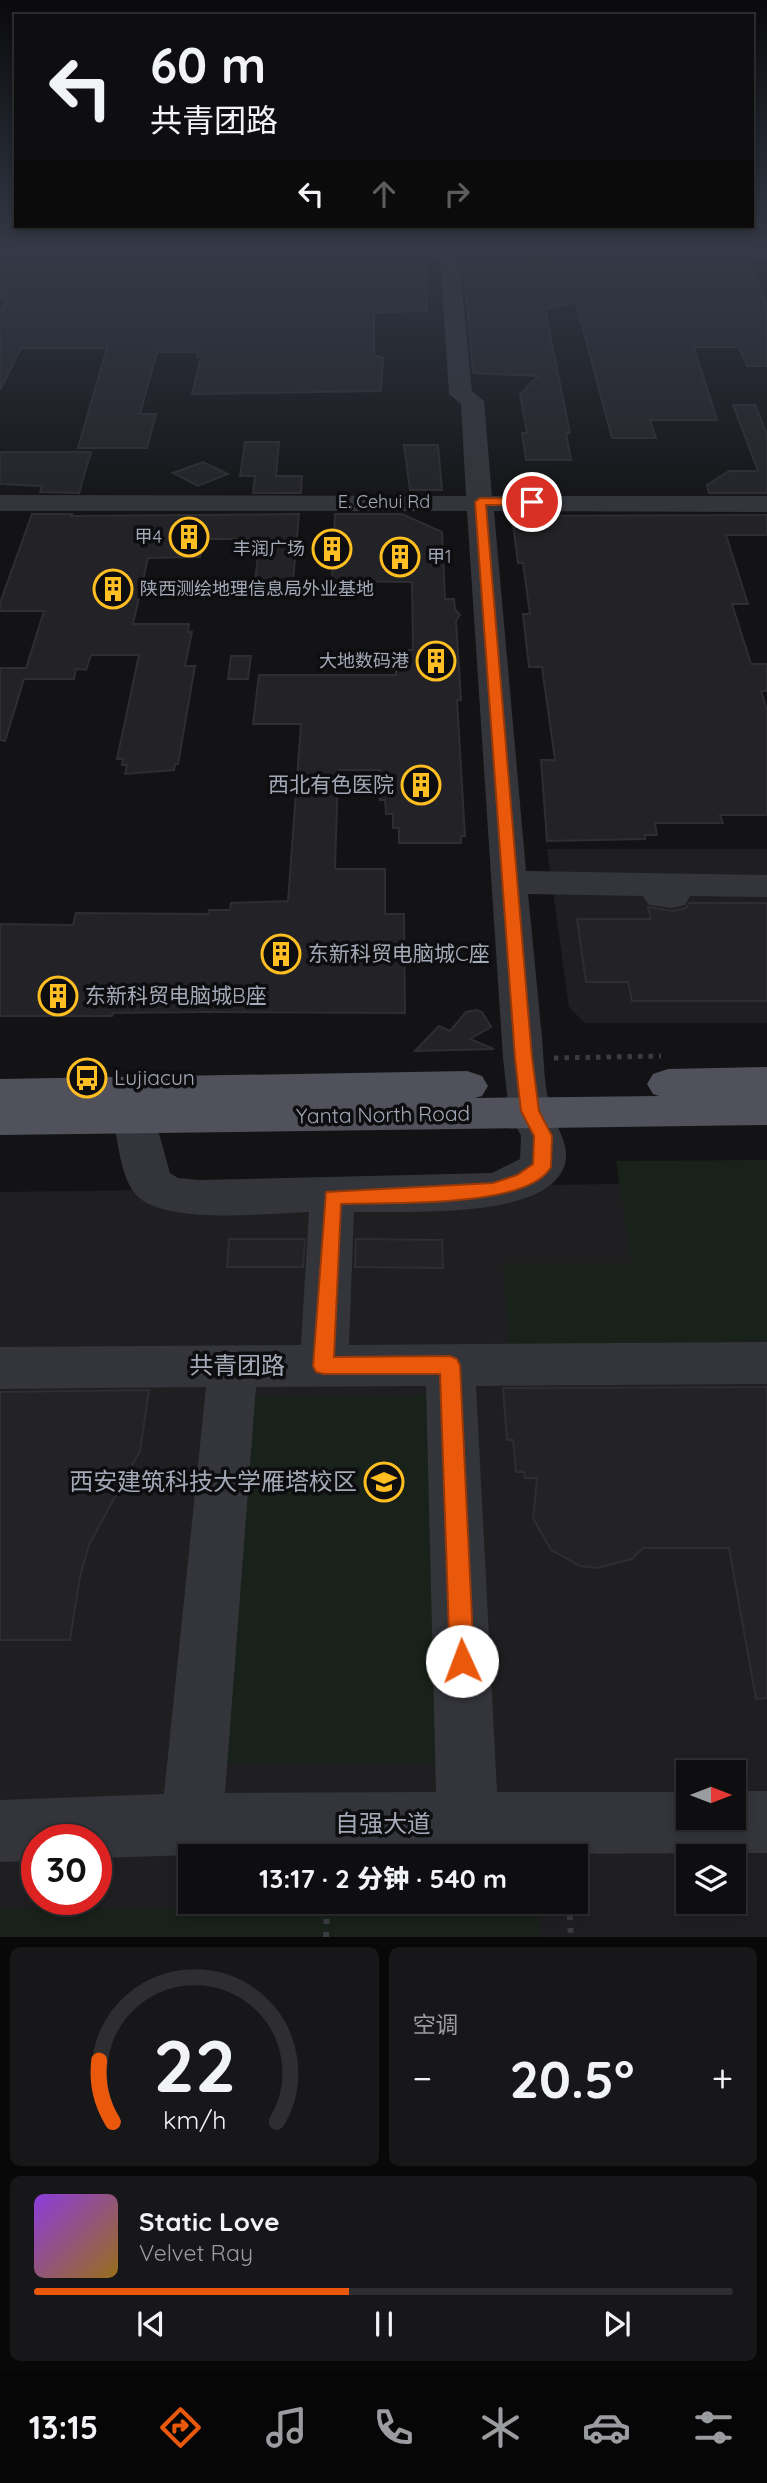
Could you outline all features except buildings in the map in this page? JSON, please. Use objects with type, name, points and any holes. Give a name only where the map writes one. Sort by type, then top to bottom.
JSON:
[{"type":"main road","name":"Yanta North Road","points":[[0,1120],[134,1119],[767,1082]]},
{"type":"main road","name":"Yanta North Road","points":[[0,1094],[528,1098],[767,1110]]},
{"type":"street","points":[[134,1119],[150,1182],[168,1194],[199,1197],[332,1197],[470,1193],[494,1190],[523,1180],[542,1167],[543,1136],[528,1098],[472,401],[461,394],[456,340]]},
{"type":"street","name":"E. Cehui Rd","points":[[0,503],[767,504]]},
{"type":"street","points":[[510,882],[659,885],[667,897],[669,885],[767,886]]},
{"type":"street","points":[[324,1366],[332,1197]]},
{"type":"street","name":"共青团路","points":[[0,1368],[767,1363]]},
{"type":"street","points":[[450,1365],[468,1823]]},
{"type":"street","points":[[192,1824],[233,1367]]},
{"type":"street","name":"自强大道","points":[[0,1830],[192,1824],[767,1822]]},
{"type":"path","points":[[326,1937],[327,1914]]},
{"type":"path","points":[[570,1914],[571,1937]]},
{"type":"shaded area","points":[[547,849],[767,849],[767,1023],[585,1023],[569,1007]]},
{"type":"shaded area","points":[[767,1160],[767,1366],[511,1367],[503,1263],[632,1263],[616,1161]]},
{"type":"shaded area","name":"西安建筑科技大学雁塔校区","points":[[767,1182],[767,1937],[0,1937],[0,1192]]},
{"type":"shaded area","points":[[432,1395],[442,1763],[224,1764],[250,1396]]},
{"type":"shaded area","points":[[0,1908],[21,1908],[21,1915],[112,1915],[112,1908],[178,1908],[178,1914],[539,1914],[541,1937],[0,1937]]},
{"type":"place","name":"甲4","points":[[189,537]]},
{"type":"place","name":"丰润广场","points":[[332,549]]},
{"type":"place","name":"甲1","points":[[400,557]]},
{"type":"place","name":"陕西测绘地理信息局外业基地","points":[[113,589]]},
{"type":"place","name":"大地数码港","points":[[436,661]]},
{"type":"place","name":"西北有色医院","points":[[421,785]]},
{"type":"place","name":"东新科贸电脑城C座","points":[[281,954]]},
{"type":"place","name":"东新科贸电脑城B座","points":[[58,996]]},
{"type":"place","name":"Lujiacun","points":[[87,1078]]},
{"type":"place","name":"西安建筑科技大学雁塔校区","points":[[384,1482]]},
{"type":"route","points":[[462,1661],[450,1365],[324,1366],[332,1197],[494,1190],[523,1180],[542,1167],[543,1136],[530,1111],[523,1058],[480,502],[532,502]]}]
